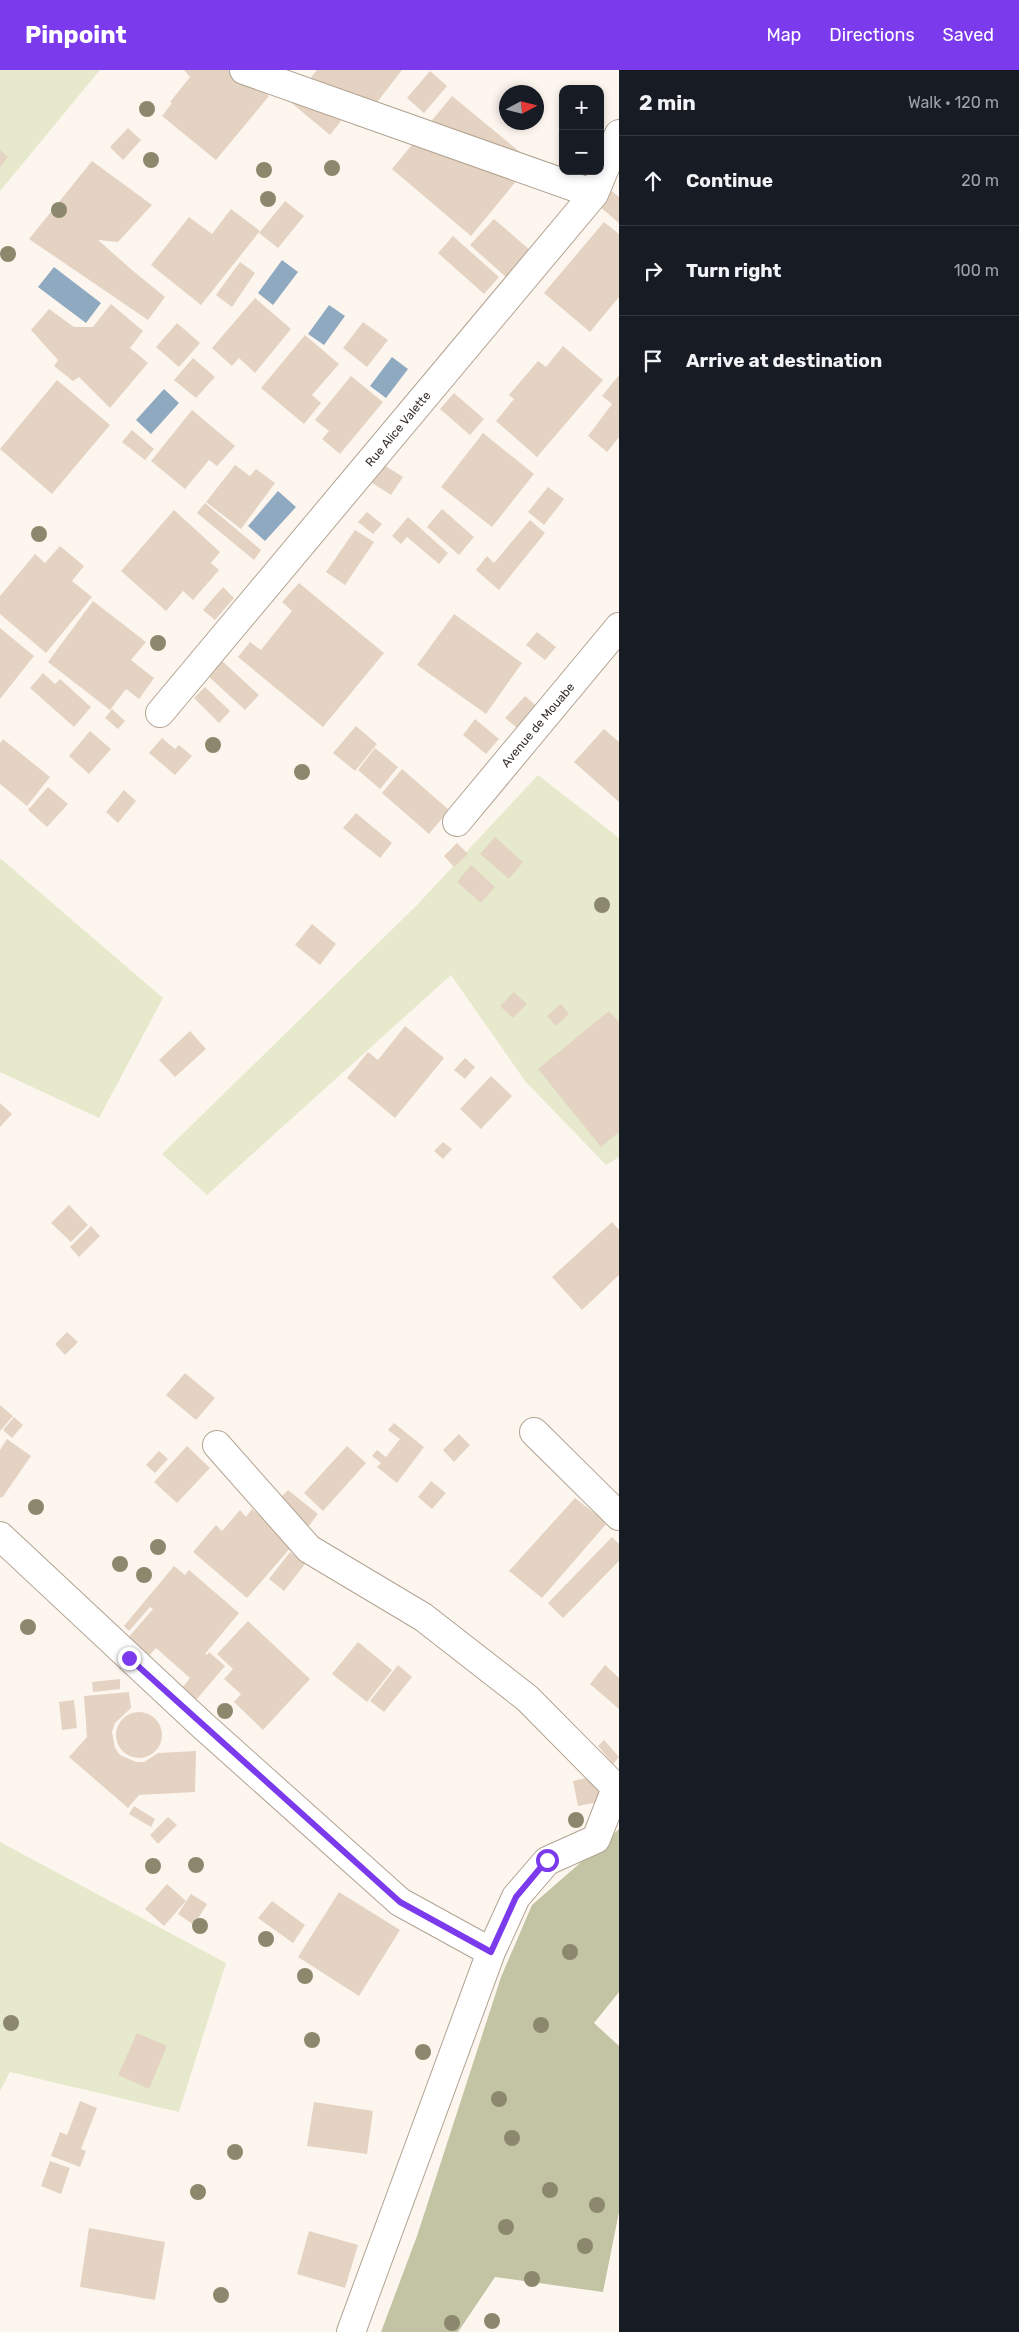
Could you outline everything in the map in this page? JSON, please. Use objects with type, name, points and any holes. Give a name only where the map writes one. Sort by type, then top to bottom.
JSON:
[{"type":"street","points":[[244,70],[594,194]]},
{"type":"street","name":"Rue Alice Valette","points":[[160,713],[594,194],[619,134]]},
{"type":"street","name":"Avenue de Mouabe","points":[[457,822],[619,627]]},
{"type":"street","points":[[534,1432],[619,1516]]},
{"type":"street","points":[[217,1445],[309,1548],[423,1617],[520,1692],[617,1787],[596,1839],[547,1860],[516,1897],[491,1952],[351,2332]]},
{"type":"street","points":[[0,1536],[200,1723],[400,1902],[491,1952]]},
{"type":"green space","points":[[0,70],[100,70],[0,191]]},
{"type":"green space","points":[[538,775],[619,838],[619,1157],[606,1165],[525,1081],[451,975],[207,1195],[162,1154],[417,905]]},
{"type":"green space","points":[[0,858],[163,998],[99,1118],[0,1072]]},
{"type":"green space","points":[[619,1829],[619,1992],[594,2023],[619,2046],[619,2212],[603,2292],[495,2277],[458,2332],[381,2332],[417,2236],[501,1977],[532,1905]]},
{"type":"green space","points":[[0,1842],[226,1963],[179,2112],[10,2072],[0,2091]]},
{"type":"water","points":[[282,260],[298,272],[273,305],[258,293]]},
{"type":"water","points":[[54,267],[101,303],[86,323],[38,287]]},
{"type":"water","points":[[329,305],[345,316],[324,345],[308,334]]},
{"type":"water","points":[[392,357],[408,369],[386,398],[370,386]]},
{"type":"water","points":[[164,389],[179,403],[151,434],[136,420]]},
{"type":"water","points":[[278,491],[296,507],[265,541],[248,526]]},
{"type":"building","points":[[184,70],[238,70],[269,96],[216,160],[162,116],[172,103],[170,102],[190,77]]},
{"type":"building","points":[[252,70],[281,70],[341,121],[330,135]]},
{"type":"building","points":[[317,70],[402,70],[358,127],[305,85]]},
{"type":"building","points":[[430,71],[447,86],[424,113],[407,98]]},
{"type":"building","points":[[452,96],[532,162],[471,236],[392,169]]},
{"type":"building","points":[[128,128],[141,140],[123,160],[110,147]]},
{"type":"building","points":[[0,150],[8,157],[0,167]]},
{"type":"building","points":[[92,161],[152,205],[118,242],[98,240],[165,297],[148,320],[29,239]]},
{"type":"building","points":[[612,191],[619,197],[619,223],[599,206]]},
{"type":"building","points":[[285,201],[304,216],[278,248],[259,233]]},
{"type":"building","points":[[231,209],[260,231],[201,305],[151,265],[189,217],[212,234]]},
{"type":"building","points":[[494,219],[531,251],[507,278],[470,245]]},
{"type":"building","points":[[604,222],[619,234],[619,297],[590,332],[544,293]]},
{"type":"building","points":[[453,236],[499,277],[484,294],[438,253]]},
{"type":"building","points":[[240,262],[255,273],[232,307],[216,295]]},
{"type":"building","points":[[255,298],[291,329],[255,373],[239,358],[232,366],[212,348]]},
{"type":"building","points":[[111,304],[143,331],[130,348],[148,363],[110,408],[79,377],[73,381],[54,366],[58,360],[31,330],[49,309],[74,327],[93,327]]},
{"type":"building","points":[[363,322],[388,340],[367,367],[343,348]]},
{"type":"building","points":[[177,323],[200,343],[179,367],[156,347]]},
{"type":"building","points":[[305,335],[339,364],[312,395],[321,403],[304,424],[261,388]]},
{"type":"building","points":[[563,346],[603,380],[537,457],[496,421],[514,399],[509,395],[538,361],[546,367]]},
{"type":"building","points":[[193,358],[215,377],[196,398],[174,380]]},
{"type":"building","points":[[619,375],[619,437],[607,452],[588,436],[612,404],[602,396]]},
{"type":"building","points":[[351,376],[383,402],[340,454],[322,439],[329,431],[315,420]]},
{"type":"building","points":[[57,380],[110,425],[52,494],[0,449]]},
{"type":"building","points":[[454,393],[484,419],[470,435],[440,409]]},
{"type":"building","points":[[192,410],[235,446],[217,466],[209,460],[185,489],[151,461]]},
{"type":"building","points":[[132,430],[154,449],[145,460],[122,442]]},
{"type":"building","points":[[483,433],[534,474],[492,527],[441,487]]},
{"type":"building","points":[[235,465],[250,476],[256,469],[275,483],[241,529],[206,502]]},
{"type":"building","points":[[384,465],[403,477],[391,495],[372,483]]},
{"type":"building","points":[[548,487],[564,499],[544,525],[528,512]]},
{"type":"building","points":[[205,503],[261,550],[254,560],[197,513]]},
{"type":"building","points":[[442,509],[474,537],[459,555],[427,527]]},
{"type":"building","points":[[174,510],[220,552],[211,563],[219,570],[193,600],[183,591],[166,611],[121,571]]},
{"type":"building","points":[[367,512],[382,524],[373,534],[358,522]]},
{"type":"building","points":[[408,517],[448,553],[439,564],[407,537],[401,544],[392,536]]},
{"type":"building","points":[[530,520],[545,533],[499,590],[476,570],[487,556],[494,563]]},
{"type":"building","points":[[355,530],[374,542],[345,585],[326,572]]},
{"type":"building","points":[[60,546],[84,566],[72,581],[92,597],[46,653],[0,614],[0,596],[35,554],[45,563]]},
{"type":"building","points":[[299,583],[384,653],[323,727],[238,657],[250,642],[261,650],[292,611],[282,602]]},
{"type":"building","points":[[223,587],[234,598],[215,620],[203,610]]},
{"type":"building","points":[[93,601],[146,642],[131,660],[154,678],[139,699],[126,689],[110,710],[48,662]]},
{"type":"building","points":[[454,614],[522,663],[486,714],[417,665]]},
{"type":"building","points":[[0,628],[34,656],[0,699]]},
{"type":"building","points":[[537,632],[556,647],[545,660],[526,645]]},
{"type":"building","points":[[221,660],[259,695],[245,710],[207,675]]},
{"type":"building","points":[[43,673],[55,684],[60,679],[91,707],[74,727],[30,688]]},
{"type":"building","points":[[205,687],[230,711],[219,723],[194,698]]},
{"type":"building","points":[[525,696],[540,709],[521,731],[505,718]]},
{"type":"building","points":[[112,709],[125,721],[118,729],[105,718]]},
{"type":"building","points":[[475,719],[499,739],[486,754],[463,735]]},
{"type":"building","points":[[356,726],[377,744],[355,771],[333,753]]},
{"type":"building","points":[[604,729],[619,742],[619,802],[574,762]]},
{"type":"building","points":[[90,731],[111,749],[89,774],[69,756]]},
{"type":"building","points":[[162,738],[175,749],[179,745],[192,756],[175,775],[149,753]]},
{"type":"building","points":[[3,739],[50,777],[27,806],[0,784],[0,743]]},
{"type":"building","points":[[375,748],[398,767],[380,789],[358,770]]},
{"type":"building","points":[[402,769],[449,810],[429,834],[382,793]]},
{"type":"building","points":[[48,787],[68,804],[47,827],[28,810]]},
{"type":"building","points":[[124,790],[136,801],[118,823],[106,812]]},
{"type":"building","points":[[356,813],[392,843],[380,858],[343,828]]},
{"type":"building","points":[[495,837],[523,862],[509,879],[480,854]]},
{"type":"building","points":[[457,843],[468,854],[454,867],[444,856]]},
{"type":"building","points":[[471,865],[495,887],[481,903],[457,882]]},
{"type":"building","points":[[312,924],[336,944],[320,965],[295,945]]},
{"type":"building","points":[[514,992],[527,1004],[513,1018],[500,1006]]},
{"type":"building","points":[[561,1004],[569,1014],[556,1026],[547,1016]]},
{"type":"building","points":[[609,1011],[619,1022],[619,1132],[601,1147],[538,1069]]},
{"type":"building","points":[[405,1026],[444,1058],[395,1118],[347,1078],[368,1052],[378,1060]]},
{"type":"building","points":[[190,1031],[206,1049],[175,1077],[159,1060]]},
{"type":"building","points":[[465,1058],[475,1067],[465,1079],[454,1070]]},
{"type":"building","points":[[491,1076],[512,1096],[481,1129],[460,1109]]},
{"type":"building","points":[[0,1103],[12,1114],[0,1127]]},
{"type":"building","points":[[443,1142],[452,1149],[443,1159],[434,1151]]},
{"type":"building","points":[[69,1205],[88,1225],[71,1242],[51,1223]]},
{"type":"building","points":[[612,1222],[619,1230],[619,1275],[582,1310],[552,1277]]},
{"type":"building","points":[[91,1226],[100,1236],[79,1257],[70,1247]]},
{"type":"building","points":[[67,1332],[78,1342],[65,1355],[55,1344]]},
{"type":"building","points":[[185,1373],[215,1398],[196,1420],[166,1395]]},
{"type":"building","points":[[0,1405],[13,1416],[0,1431]]},
{"type":"building","points":[[14,1417],[23,1425],[12,1438],[3,1430]]},
{"type":"building","points":[[394,1423],[424,1447],[397,1483],[377,1467],[381,1463],[372,1456],[377,1450],[386,1457],[400,1439],[388,1430]]},
{"type":"building","points":[[459,1434],[470,1445],[454,1462],[443,1450]]},
{"type":"building","points":[[7,1439],[31,1456],[2,1498],[0,1497],[0,1450]]},
{"type":"building","points":[[187,1446],[210,1468],[177,1503],[154,1482]]},
{"type":"building","points":[[347,1446],[366,1463],[323,1511],[304,1493]]},
{"type":"building","points":[[159,1451],[168,1459],[155,1473],[146,1465]]},
{"type":"building","points":[[431,1481],[446,1493],[432,1509],[418,1497]]},
{"type":"building","points":[[288,1490],[318,1514],[308,1527],[277,1501]]},
{"type":"building","points":[[575,1498],[607,1523],[542,1598],[509,1571]]},
{"type":"building","points":[[252,1509],[293,1545],[247,1598],[193,1552],[216,1525],[222,1531],[240,1510],[246,1517]]},
{"type":"building","points":[[612,1537],[619,1544],[619,1561],[563,1618],[548,1603]]},
{"type":"building","points":[[290,1552],[305,1564],[284,1591],[269,1579]]},
{"type":"building","points":[[174,1566],[185,1575],[189,1570],[239,1613],[205,1654],[207,1655],[209,1652],[225,1666],[196,1700],[182,1688],[190,1678],[156,1648],[148,1657],[127,1639],[153,1609],[150,1607],[129,1631],[124,1626]]},
{"type":"building","points":[[248,1621],[310,1679],[263,1730],[234,1702],[241,1694],[224,1679],[233,1669],[217,1654]]},
{"type":"building","points":[[358,1642],[392,1670],[367,1702],[332,1674]]},
{"type":"building","points":[[398,1665],[412,1677],[384,1712],[370,1701]]},
{"type":"building","points":[[605,1665],[619,1678],[619,1709],[590,1684]]},
{"type":"building","points":[[120,1679],[120,1689],[93,1692],[92,1682]]},
{"type":"building","points":[[129,1692],[131,1708],[115,1723],[112,1732],[115,1748],[120,1755],[136,1762],[144,1762],[158,1753],[196,1751],[195,1792],[139,1795],[128,1808],[69,1757],[87,1737],[84,1696]]},
{"type":"building","points":[[74,1700],[77,1728],[62,1730],[59,1702]]},
{"type":"building","points":[[134,1712],[144,1712],[158,1722],[162,1735],[158,1748],[152,1754],[144,1758],[134,1758],[120,1748],[116,1740],[116,1730],[126,1716]]},
{"type":"building","points":[[604,1740],[619,1757],[613,1764],[598,1746]]},
{"type":"building","points":[[600,1775],[604,1801],[578,1806],[573,1781]]},
{"type":"building","points":[[134,1806],[155,1819],[151,1827],[129,1814]]},
{"type":"building","points":[[168,1817],[177,1825],[158,1844],[150,1835]]},
{"type":"building","points":[[167,1884],[186,1901],[164,1926],[145,1909]]},
{"type":"building","points":[[339,1892],[400,1930],[359,1996],[298,1957]]},
{"type":"building","points":[[191,1894],[207,1904],[194,1925],[178,1914]]},
{"type":"building","points":[[272,1901],[305,1925],[293,1943],[258,1918]]},
{"type":"building","points":[[137,2033],[167,2046],[149,2089],[118,2075]]},
{"type":"building","points":[[80,2101],[97,2108],[81,2149],[86,2151],[80,2167],[51,2156],[60,2132],[67,2135]]},
{"type":"building","points":[[314,2102],[373,2111],[367,2154],[307,2146]]},
{"type":"building","points":[[50,2161],[70,2168],[61,2194],[41,2186]]},
{"type":"building","points":[[89,2228],[165,2242],[155,2300],[80,2287]]},
{"type":"building","points":[[309,2231],[358,2245],[345,2288],[297,2274]]},
{"type":"route","points":[[129,1658],[400,1902],[491,1952],[516,1897],[547,1860]]}]
